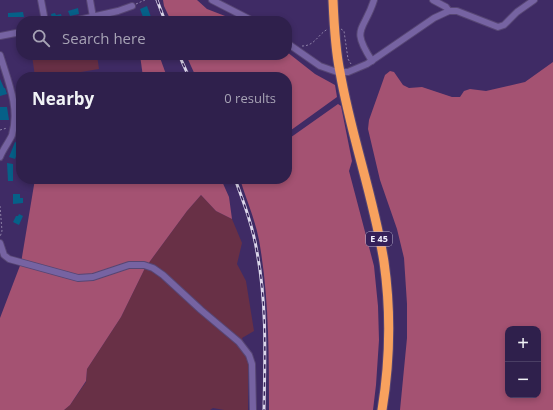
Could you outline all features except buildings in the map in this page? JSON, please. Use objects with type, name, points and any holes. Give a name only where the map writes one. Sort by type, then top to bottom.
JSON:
[{"type":"highway","name":"E 45","points":[[333,0],[334,28],[384,262],[388,307],[388,356],[382,410]]},
{"type":"highway","name":"E 45","points":[[339,0],[343,72],[379,216],[388,262],[392,307],[392,356],[387,410]]},
{"type":"street","points":[[41,0],[44,16]]},
{"type":"street","points":[[90,0],[93,16]]},
{"type":"street","points":[[212,0],[243,16]]},
{"type":"street","points":[[372,61],[359,37],[360,29],[369,14],[374,0]]},
{"type":"street","points":[[433,0],[446,7],[449,11]]},
{"type":"street","points":[[292,46],[320,66],[343,72],[361,68],[434,18],[449,11],[457,11],[498,27],[504,25],[517,12],[534,0]]},
{"type":"street","points":[[97,16],[132,6]]},
{"type":"street","points":[[0,36],[16,33]]},
{"type":"street","points":[[0,55],[14,101],[15,116],[11,135],[0,157]]},
{"type":"street","points":[[0,242],[4,255],[9,259],[78,278],[93,277],[130,266],[144,265],[158,272],[239,342],[249,355],[252,364],[253,410]]},
{"type":"path","points":[[132,6],[145,0]]},
{"type":"path","points":[[0,130],[13,126]]},
{"type":"path","points":[[0,206],[2,231],[0,238]]},
{"type":"shaded area","points":[[163,0],[197,0],[207,9],[225,16],[169,16]]},
{"type":"shaded area","points":[[292,56],[315,74],[335,85],[337,97],[292,129],[292,72],[194,72],[188,60],[292,60]]},
{"type":"shaded area","points":[[33,60],[98,60],[99,69],[81,72],[34,72]]},
{"type":"shaded area","points":[[141,60],[161,60],[165,72],[142,72]]},
{"type":"shaded area","points":[[553,62],[553,410],[400,410],[407,338],[407,304],[404,258],[397,229],[380,180],[368,129],[369,120],[385,75],[390,71],[394,72],[403,85],[409,88],[422,87],[452,97],[460,97],[464,91],[470,89],[486,91],[525,82]]},
{"type":"shaded area","points":[[338,104],[341,106],[352,161],[349,171],[374,266],[378,306],[379,340],[373,410],[269,410],[268,325],[265,282],[259,240],[242,184],[292,184],[292,136]]},
{"type":"shaded area","points":[[34,184],[223,184],[229,197],[232,219],[216,211],[201,195],[187,211],[145,268],[121,317],[87,369],[86,381],[70,405],[64,410],[0,410],[0,318],[21,263]]},
{"type":"shaded area","points":[[201,195],[216,211],[232,219],[242,243],[237,264],[246,281],[254,331],[242,338],[248,357],[248,410],[224,410],[213,408],[210,410],[64,410],[70,405],[86,382],[87,369],[121,317],[145,268],[187,211]]},
{"type":"railway","points":[[157,0],[163,16]]},
{"type":"railway","points":[[181,60],[187,72]]},
{"type":"railway","points":[[237,184],[251,224],[260,272],[265,331],[264,410]]}]
